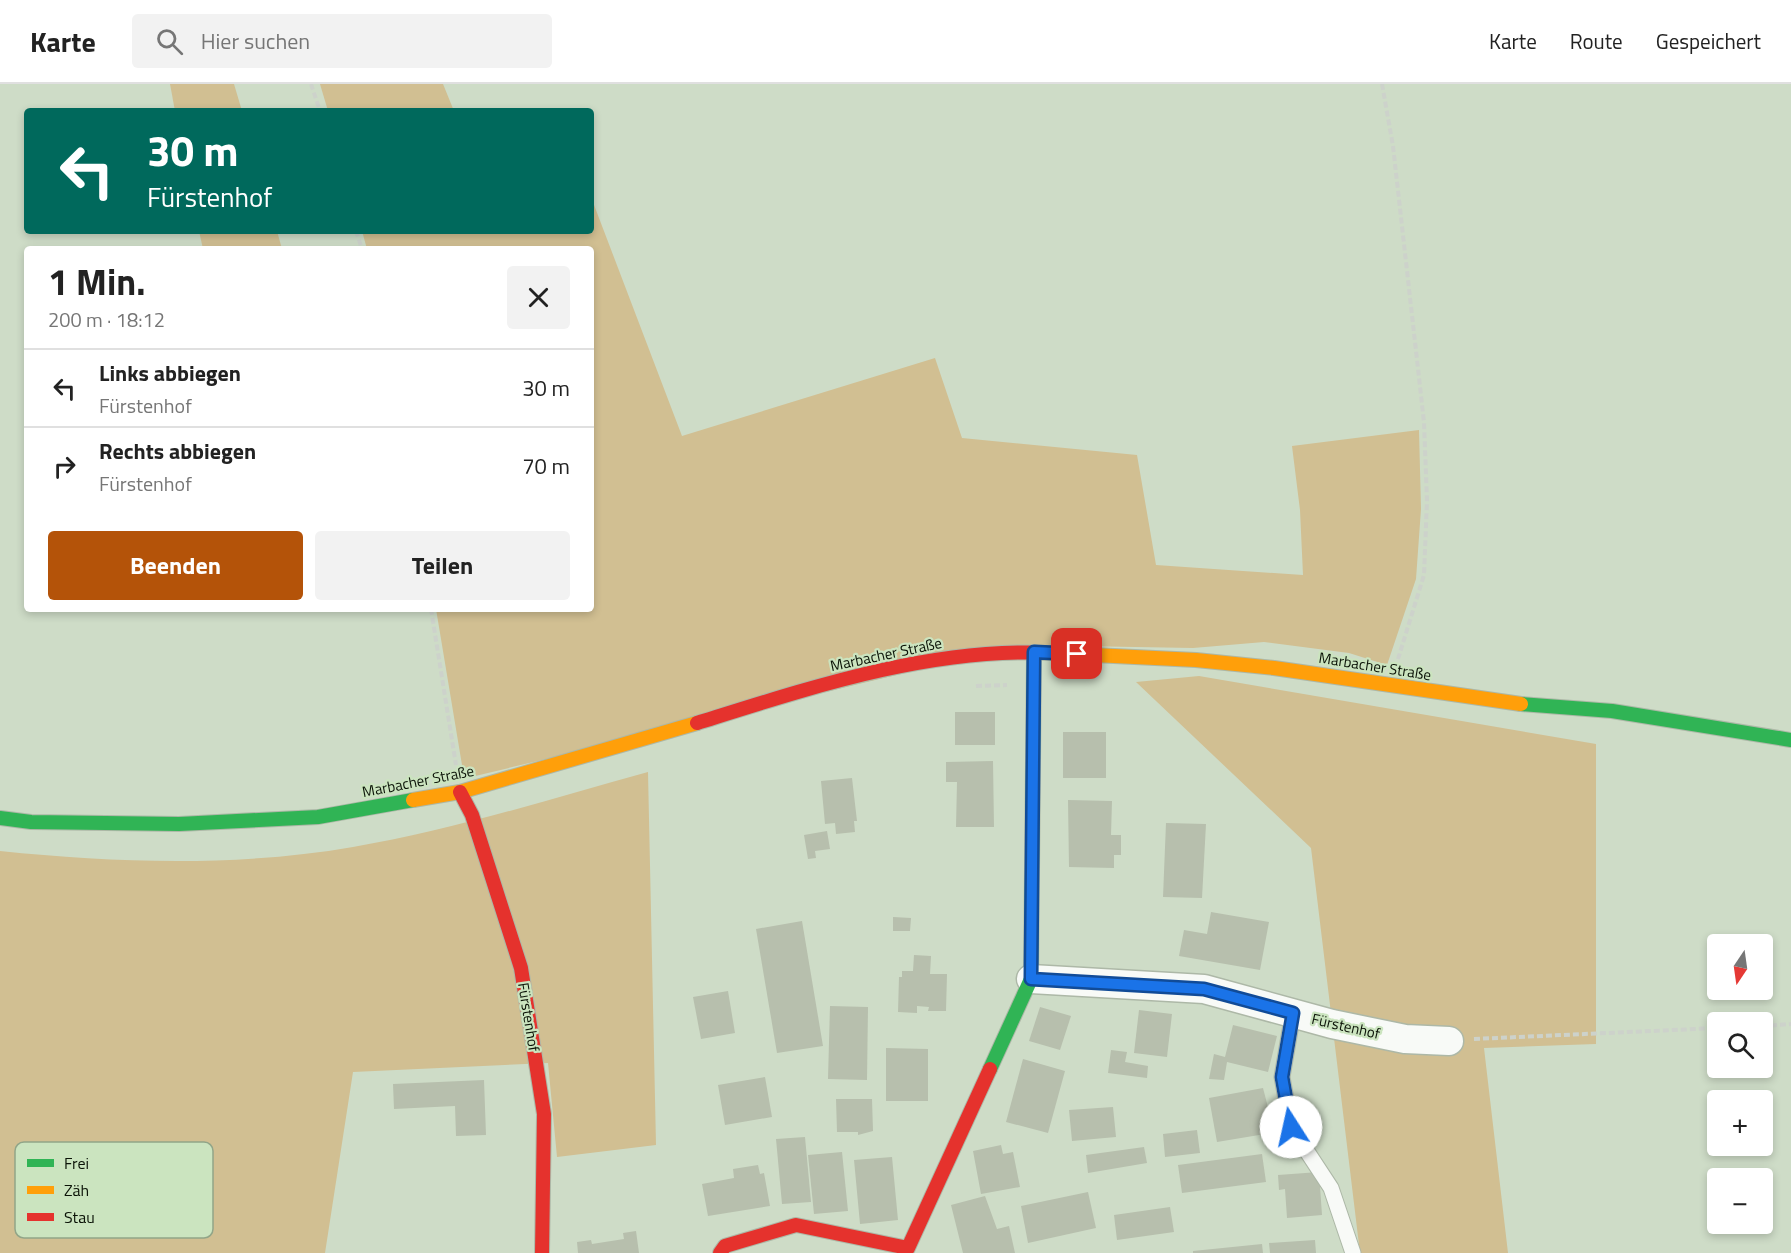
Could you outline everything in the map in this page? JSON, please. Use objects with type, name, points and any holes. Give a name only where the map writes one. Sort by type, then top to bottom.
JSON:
[{"type":"main road","name":"Marbacher Straße","points":[[0,818],[31,822],[179,825],[318,817],[460,792],[575,760],[823,684],[956,656],[1034,652],[1196,660],[1392,685],[1499,702],[1612,711],[1791,740]]},
{"type":"main road","points":[[720,1253],[725,1246],[796,1225],[909,1250],[1031,979],[1034,652]]},
{"type":"main road","name":"Fürstenhof","points":[[460,792],[472,815],[521,968],[544,1114],[542,1253]]},
{"type":"street","name":"Fürstenhof","points":[[1031,979],[1204,989],[1293,1013],[1405,1038],[1449,1041]]},
{"type":"lane","points":[[1293,1013],[1282,1077],[1291,1127],[1331,1188],[1353,1253]]},
{"type":"path","points":[[311,84],[319,108]]},
{"type":"path","points":[[1382,84],[1393,146],[1424,422],[1427,501],[1424,576],[1392,685]]},
{"type":"path","points":[[431,612],[460,792]]},
{"type":"path","points":[[1773,1025],[1791,1024]]},
{"type":"path","points":[[1449,1041],[1707,1029]]},
{"type":"shaded area","points":[[170,84],[234,84],[241,108],[174,108]]},
{"type":"shaded area","points":[[320,84],[443,84],[453,108],[327,108]]},
{"type":"shaded area","points":[[594,205],[682,436],[935,358],[962,438],[1137,455],[1156,565],[1303,575],[1300,510],[1292,446],[1419,430],[1421,509],[1416,579],[1387,665],[1349,653],[1264,642],[1193,648],[1021,645],[471,777],[462,765],[436,612],[594,612],[594,246],[366,246],[363,234],[594,234]]},
{"type":"shaded area","points":[[200,234],[278,234],[281,246],[202,246]]},
{"type":"shaded area","points":[[1199,676],[1596,744],[1596,1044],[1484,1048],[1508,1253],[1360,1253],[1311,848],[1136,682]]},
{"type":"shaded area","points":[[648,772],[656,1145],[557,1157],[548,1063],[353,1072],[325,1253],[0,1253],[0,851],[132,860],[266,858],[390,840],[501,813]]},
{"type":"building","points":[[955,712],[995,712],[995,745],[955,745]]},
{"type":"building","points":[[1063,732],[1106,732],[1106,778],[1063,778]]},
{"type":"building","points":[[993,761],[994,827],[956,827],[957,782],[946,782],[946,762]]},
{"type":"building","points":[[852,778],[857,821],[854,821],[855,832],[836,834],[835,823],[825,824],[821,781]]},
{"type":"building","points":[[1068,800],[1112,801],[1111,835],[1121,835],[1121,855],[1114,855],[1114,868],[1069,867]]},
{"type":"building","points":[[1166,823],[1206,824],[1202,898],[1163,897]]},
{"type":"building","points":[[827,831],[830,849],[815,851],[816,858],[808,859],[804,835]]},
{"type":"building","points":[[1211,912],[1269,922],[1260,970],[1179,956],[1184,930],[1207,934]]},
{"type":"building","points":[[893,917],[911,918],[910,931],[893,931]]},
{"type":"building","points":[[802,921],[823,1046],[777,1053],[756,929]]},
{"type":"building","points":[[914,955],[931,956],[930,974],[947,974],[946,1011],[928,1011],[929,1007],[917,1006],[917,1013],[898,1012],[899,977],[902,977],[902,971],[913,971]]},
{"type":"building","points":[[728,991],[735,1033],[701,1039],[693,997]]},
{"type":"building","points":[[830,1006],[868,1007],[867,1080],[828,1079]]},
{"type":"building","points":[[1040,1007],[1071,1016],[1060,1050],[1029,1041]]},
{"type":"building","points":[[1139,1010],[1172,1014],[1167,1057],[1134,1053]]},
{"type":"building","points":[[1233,1025],[1277,1036],[1268,1072],[1227,1062],[1224,1080],[1209,1079],[1214,1054],[1225,1057]]},
{"type":"building","points":[[886,1048],[928,1049],[928,1101],[886,1101]]},
{"type":"building","points":[[1111,1050],[1127,1052],[1125,1062],[1148,1066],[1147,1078],[1108,1073]]},
{"type":"building","points":[[1023,1059],[1065,1071],[1048,1133],[1006,1122]]},
{"type":"building","points":[[765,1077],[772,1117],[725,1125],[718,1085]]},
{"type":"building","points":[[484,1080],[486,1135],[456,1136],[455,1106],[394,1109],[393,1084]]},
{"type":"building","points":[[1263,1088],[1270,1115],[1271,1133],[1217,1142],[1209,1098]]},
{"type":"building","points":[[836,1099],[872,1099],[873,1131],[858,1135],[858,1132],[837,1132]]},
{"type":"building","points":[[1113,1107],[1116,1137],[1072,1141],[1069,1110]]},
{"type":"building","points":[[1197,1130],[1200,1153],[1165,1157],[1163,1134]]},
{"type":"building","points":[[805,1137],[811,1202],[782,1204],[776,1139]]},
{"type":"building","points":[[1001,1145],[1003,1154],[1013,1152],[1020,1187],[981,1194],[973,1151]]},
{"type":"building","points":[[1144,1147],[1147,1163],[1088,1173],[1086,1155]]},
{"type":"building","points":[[842,1152],[848,1211],[814,1214],[808,1155]]},
{"type":"building","points":[[1262,1154],[1266,1182],[1182,1193],[1178,1165]]},
{"type":"building","points":[[892,1157],[898,1220],[860,1224],[854,1160]]},
{"type":"building","points":[[758,1165],[760,1174],[764,1173],[770,1206],[708,1216],[702,1184],[734,1178],[733,1169]]},
{"type":"building","points":[[1319,1172],[1322,1215],[1287,1218],[1285,1189],[1279,1190],[1278,1175]]},
{"type":"building","points":[[1088,1192],[1096,1228],[1028,1243],[1021,1206]]},
{"type":"building","points":[[985,1196],[997,1229],[1009,1226],[1015,1253],[963,1253],[951,1205]]},
{"type":"building","points":[[1170,1207],[1174,1232],[1117,1240],[1114,1215]]},
{"type":"building","points":[[636,1231],[639,1253],[578,1253],[577,1242],[591,1240],[592,1244],[624,1239],[623,1233]]},
{"type":"building","points":[[1315,1240],[1316,1253],[1270,1253],[1269,1243]]},
{"type":"building","points":[[1262,1244],[1263,1253],[1193,1253],[1193,1251]]},
{"type":"traffic: fast","points":[[990,1069],[1031,979],[1034,652]]},
{"type":"traffic: fast","points":[[1521,704],[1612,711],[1791,740]]},
{"type":"traffic: fast","points":[[0,818],[31,822],[179,824],[318,817],[413,800]]},
{"type":"traffic: slow","points":[[1053,653],[1196,660],[1274,668],[1521,704]]},
{"type":"traffic: slow","points":[[413,800],[460,792],[697,723]]},
{"type":"traffic: jam","points":[[697,723],[828,683],[917,663],[962,656],[1053,653]]},
{"type":"traffic: jam","points":[[460,792],[472,815],[521,968],[544,1114],[542,1253]]},
{"type":"traffic: jam","points":[[720,1253],[725,1246],[796,1225],[908,1248],[990,1069]]},
{"type":"route","points":[[1077,654],[1034,652],[1031,979],[1204,989],[1293,1013],[1282,1077],[1291,1127]]}]
